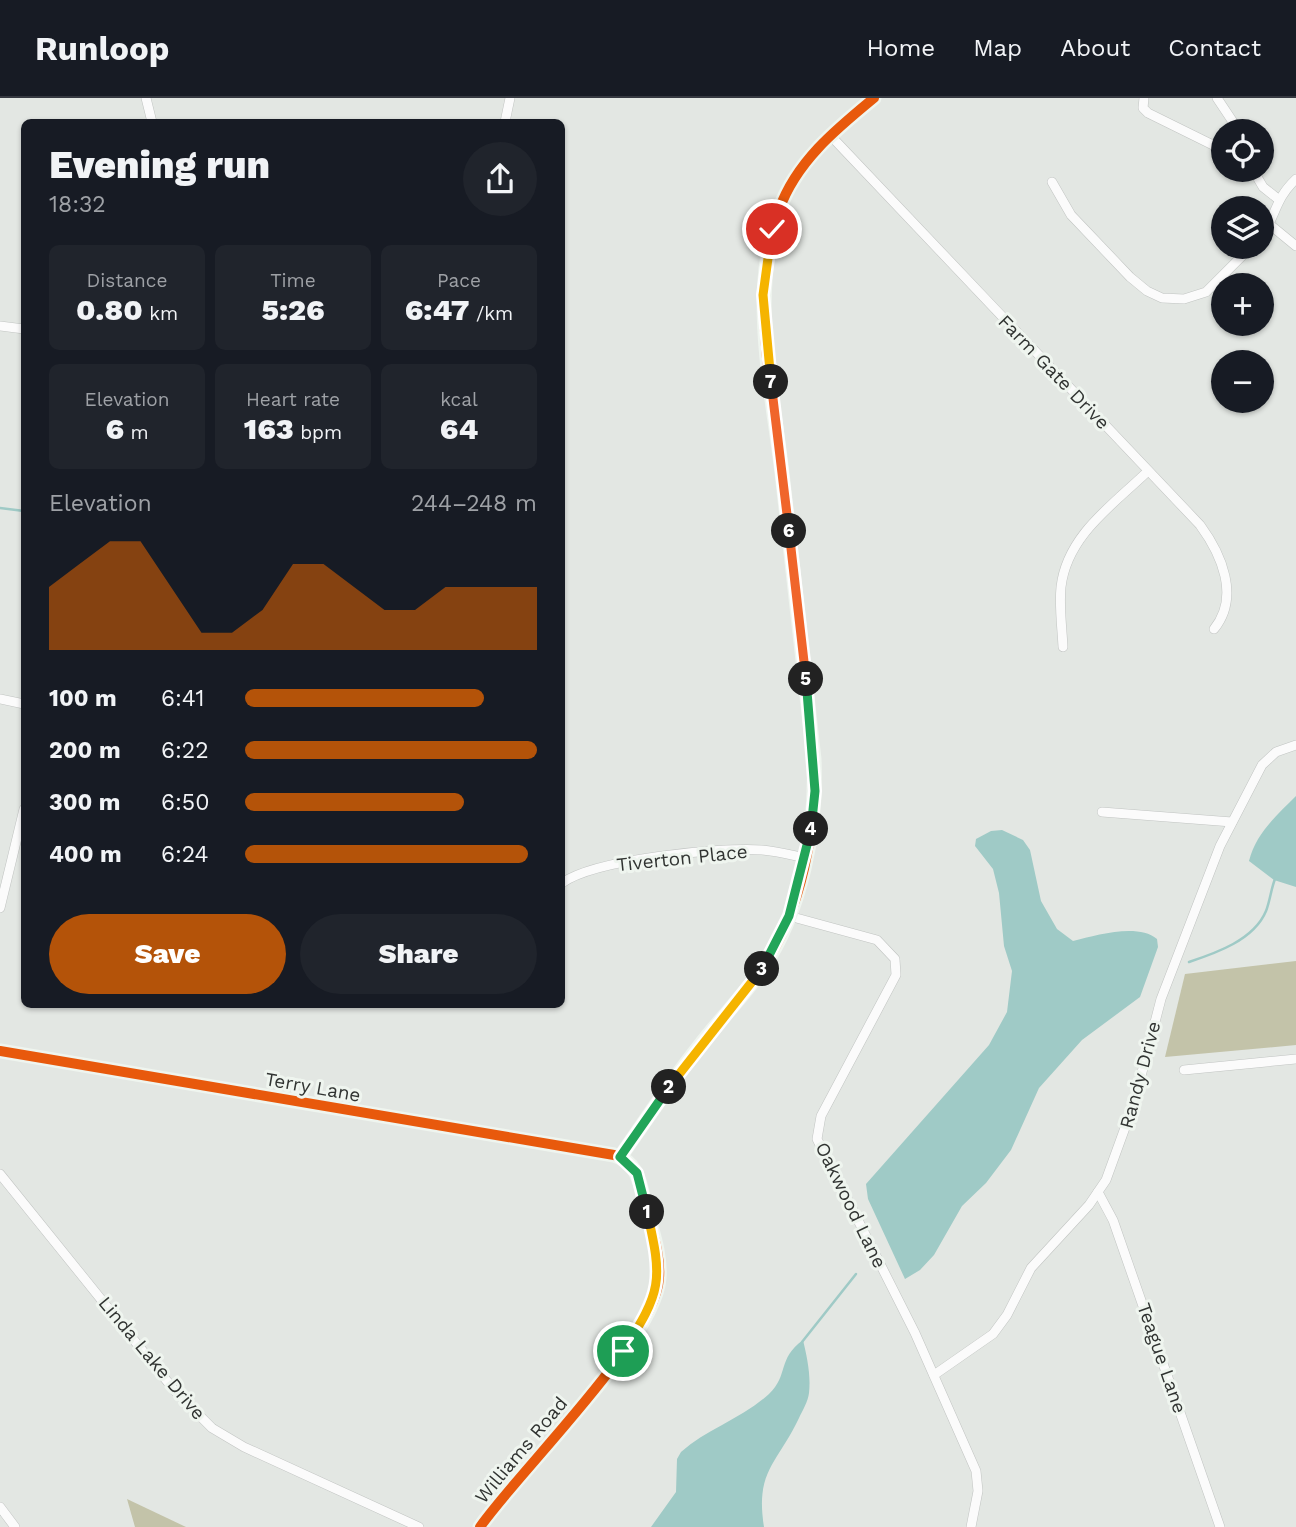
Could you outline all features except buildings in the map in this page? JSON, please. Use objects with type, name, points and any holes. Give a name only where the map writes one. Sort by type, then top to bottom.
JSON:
[{"type":"street","points":[[146,98],[151,119]]},
{"type":"street","points":[[506,119],[510,98]]},
{"type":"street","points":[[620,1157],[690,1057],[761,972],[789,916],[805,859],[814,804],[814,759],[763,295],[769,242],[779,208],[795,177],[830,135],[874,98]]},
{"type":"street","points":[[1144,98],[1143,108],[1148,113],[1211,144]]},
{"type":"street","points":[[1217,98],[1231,119]]},
{"type":"street","name":"Farm Gate Drive","points":[[830,135],[1200,525],[1221,563],[1227,607],[1214,629]]},
{"type":"street","points":[[1274,210],[1278,199],[1296,179]]},
{"type":"street","points":[[1052,182],[1070,215],[1121,268],[1147,291],[1162,298],[1184,299],[1206,292],[1239,259]]},
{"type":"street","points":[[1259,182],[1278,199]]},
{"type":"street","points":[[1274,228],[1296,246]]},
{"type":"street","points":[[0,326],[21,329]]},
{"type":"street","points":[[1063,647],[1061,586],[1070,554],[1084,533],[1148,471]]},
{"type":"street","points":[[0,699],[21,703]]},
{"type":"street","name":"Randy Drive","points":[[934,1375],[993,1334],[1003,1322],[1031,1268],[1098,1192],[1125,1134],[1161,999],[1178,949],[1232,822],[1262,765],[1276,752],[1296,745]]},
{"type":"street","points":[[1102,811],[1232,822]]},
{"type":"street","points":[[0,908],[21,821]]},
{"type":"street","name":"Tiverton Place","points":[[565,881],[585,871],[679,855],[760,850],[805,859]]},
{"type":"street","name":"Oakwood Lane","points":[[789,916],[864,935],[888,948],[895,959],[896,975],[821,1115],[817,1139],[934,1375],[977,1478],[977,1503],[971,1527]]},
{"type":"street","name":"Terry Lane","points":[[0,1051],[620,1157]]},
{"type":"street","points":[[1184,1070],[1296,1059]]},
{"type":"street","name":"Williams Road","points":[[480,1527],[511,1485],[610,1368],[640,1325],[655,1295],[659,1265],[640,1182],[631,1164],[620,1157]]},
{"type":"street","name":"Linda Lake Drive","points":[[0,1174],[176,1391],[212,1428],[244,1447],[419,1527]]},
{"type":"street","name":"Teague Lane","points":[[1098,1192],[1113,1220],[1220,1527]]},
{"type":"street","points":[[0,1507],[9,1525]]},
{"type":"green space","points":[[1296,961],[1296,1045],[1165,1057],[1185,974]]},
{"type":"green space","points":[[127,1499],[186,1527],[135,1527]]},
{"type":"water","points":[[1296,796],[1296,887],[1274,880],[1249,861],[1262,833]]},
{"type":"water","points":[[1002,830],[1023,840],[1030,850],[1041,901],[1057,929],[1073,941],[1128,931],[1149,934],[1157,939],[1158,947],[1140,997],[1082,1040],[1039,1088],[1011,1150],[986,1183],[962,1206],[934,1255],[920,1270],[905,1279],[868,1199],[866,1184],[989,1045],[1007,1012],[1012,971],[1004,946],[999,893],[993,869],[975,846],[976,839],[991,831]]},
{"type":"water","points":[[803,1340],[809,1373],[808,1396],[791,1434],[765,1480],[762,1508],[764,1527],[651,1527],[676,1492],[677,1459],[681,1452],[769,1394],[779,1380],[786,1360]]},
{"type":"waterway","points":[[0,508],[21,511]]},
{"type":"waterway","points":[[1189,962],[1233,944],[1253,930],[1266,911],[1275,879]]},
{"type":"waterway","points":[[802,1342],[856,1274]]},
{"type":"cycle path","points":[[620,1157],[688,1061],[762,969],[787,921],[804,868],[813,813],[814,759],[769,374],[764,307],[765,274],[770,242],[786,193],[818,148],[874,98]]},
{"type":"cycle path","points":[[0,1051],[614,1155],[628,1163],[637,1174],[657,1250],[659,1278],[652,1304],[611,1368],[480,1527]]},
{"type":"route","points":[[623,1351],[649,1311],[658,1285],[659,1265],[637,1173],[631,1164],[620,1157],[690,1057],[761,972],[782,933],[795,897],[811,831],[815,791],[814,759],[763,295],[772,229]]}]
